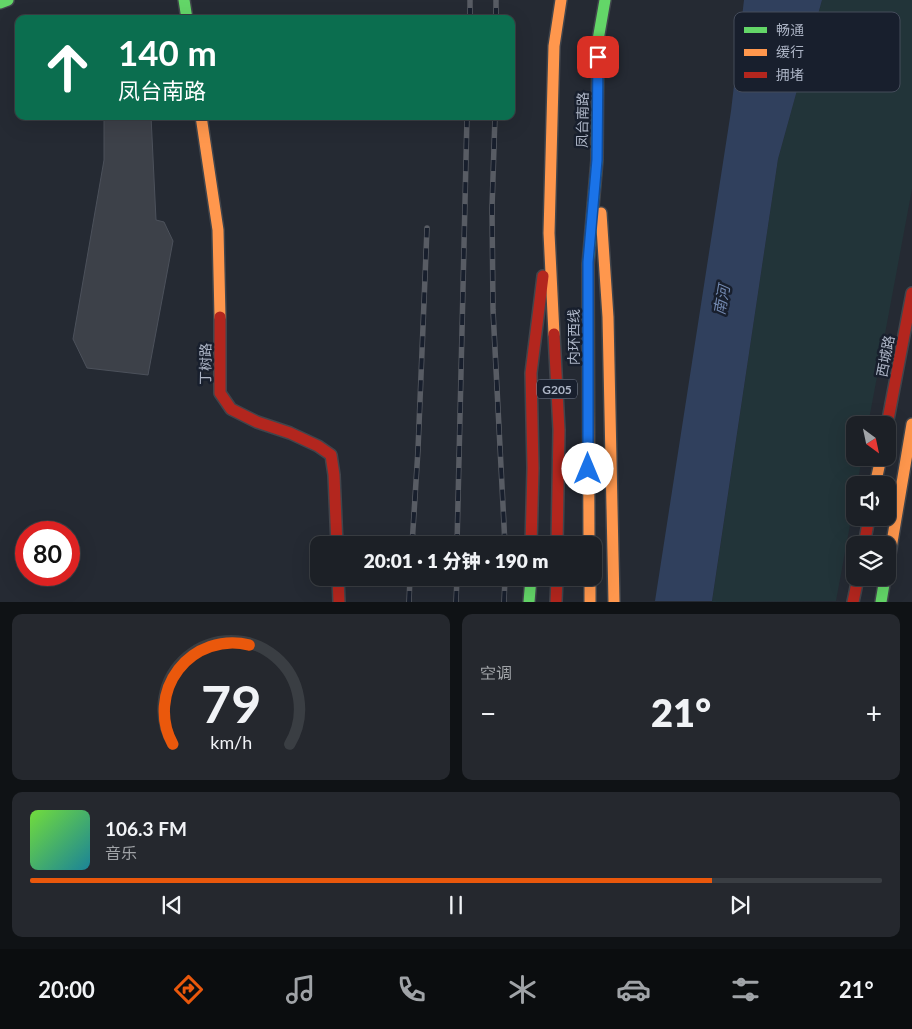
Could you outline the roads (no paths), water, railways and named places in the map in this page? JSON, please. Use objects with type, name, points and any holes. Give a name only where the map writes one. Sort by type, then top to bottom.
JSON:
[{"type":"main road","points":[[0,4],[8,0]]},
{"type":"main road","points":[[184,0],[186,15]]},
{"type":"main road","name":"G205","points":[[549,233],[554,46],[561,0]]},
{"type":"main road","name":"凤台南路","points":[[605,0],[598,40],[597,160],[608,317],[614,602]]},
{"type":"main road","name":"丁树路","points":[[202,120],[218,230],[222,355],[220,393],[231,409],[257,422],[290,433],[318,446],[331,455],[334,475],[337,536]]},
{"type":"main road","name":"内环西线","points":[[589,536],[588,262],[597,160]]},
{"type":"main road","points":[[531,536],[531,372],[549,233]]},
{"type":"main road","name":"内环西线","points":[[549,233],[559,430],[557,536]]},
{"type":"main road","name":"西城路","points":[[889,416],[912,293]]},
{"type":"main road","points":[[893,536],[912,424]]},
{"type":"main road","points":[[338,586],[339,602]]},
{"type":"main road","points":[[529,602],[530,586]]},
{"type":"main road","points":[[556,602],[557,586]]},
{"type":"main road","points":[[590,586],[590,602]]},
{"type":"main road","points":[[853,602],[856,586]]},
{"type":"main road","points":[[881,602],[884,586]]},
{"type":"water","points":[[744,0],[822,0],[819,12],[743,12]]},
{"type":"water","name":"南河","points":[[734,85],[734,92],[797,92],[778,159],[712,601],[655,601]]},
{"type":"railway","points":[[470,0],[470,15]]},
{"type":"railway","points":[[496,0],[496,15]]},
{"type":"railway","points":[[457,536],[467,120]]},
{"type":"railway","points":[[495,120],[492,208],[493,310],[505,536]]},
{"type":"railway","points":[[413,536],[427,228]]},
{"type":"railway","points":[[409,602],[410,586]]},
{"type":"railway","points":[[456,602],[457,586]]},
{"type":"railway","points":[[504,602],[505,586]]}]
